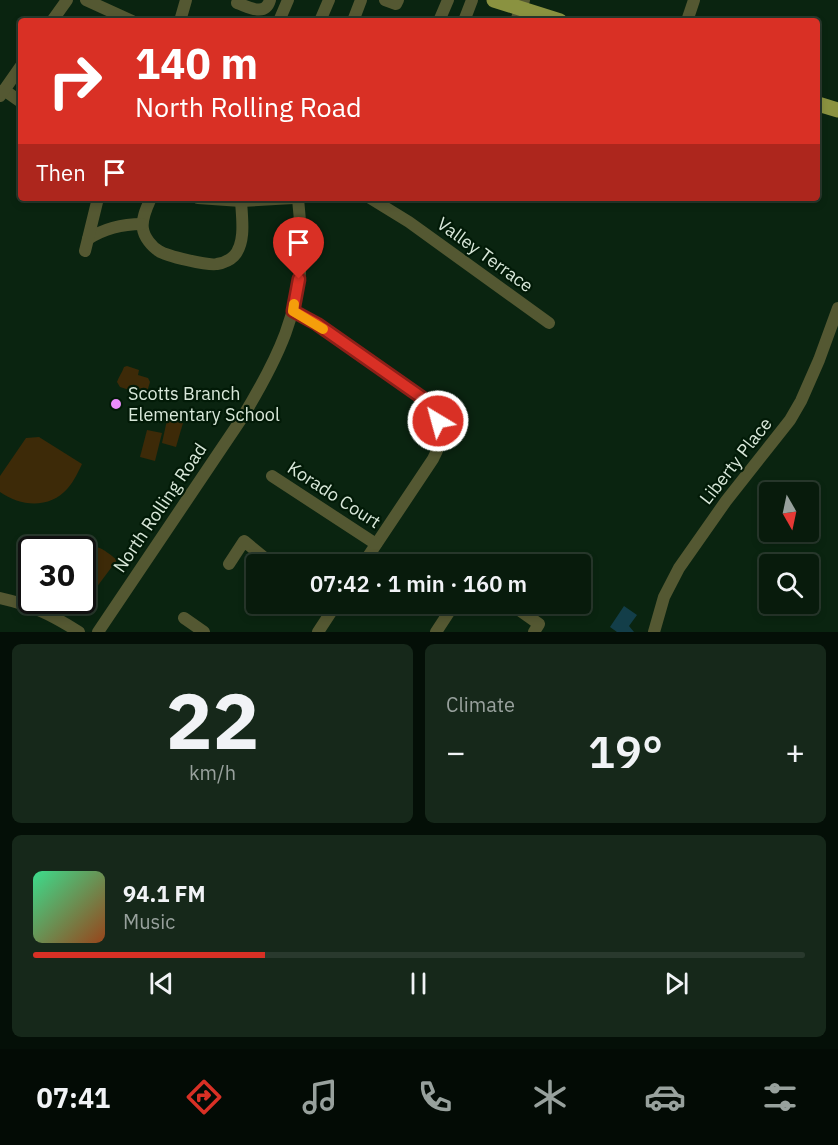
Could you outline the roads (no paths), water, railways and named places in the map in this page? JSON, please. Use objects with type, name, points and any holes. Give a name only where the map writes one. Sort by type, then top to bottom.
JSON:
[{"type":"main road","points":[[494,0],[549,18]]},
{"type":"main road","points":[[820,105],[838,110]]},
{"type":"street","points":[[54,18],[67,0]]},
{"type":"street","points":[[86,0],[125,18]]},
{"type":"street","points":[[181,18],[186,0]]},
{"type":"street","points":[[237,3],[258,10],[268,6],[270,0]]},
{"type":"street","points":[[280,18],[288,0]]},
{"type":"street","points":[[321,18],[329,0]]},
{"type":"street","points":[[354,18],[361,0]]},
{"type":"street","points":[[385,0],[396,4],[398,0]]},
{"type":"street","points":[[440,18],[448,0]]},
{"type":"street","points":[[465,18],[472,0]]},
{"type":"street","points":[[688,18],[694,0]]},
{"type":"street","points":[[18,70],[2,93],[18,101]]},
{"type":"street","points":[[97,201],[86,245],[98,232],[120,225],[142,224]]},
{"type":"street","points":[[150,201],[142,224],[143,232],[159,252],[210,265],[219,264],[234,255],[240,245],[241,201]]},
{"type":"street","name":"North Rolling Road","points":[[98,632],[261,387],[282,343],[293,311],[299,279],[302,241],[296,201]]},
{"type":"street","name":"Valley Terrace","points":[[375,201],[409,222],[549,323]]},
{"type":"street","name":"Liberty Place","points":[[654,632],[663,597],[679,568],[726,501],[790,420],[801,401],[823,352],[838,308]]},
{"type":"street","points":[[293,311],[317,324],[424,399],[433,409],[441,430],[441,439],[433,459],[370,554]]},
{"type":"street","name":"Korado Court","points":[[272,476],[376,544]]},
{"type":"street","points":[[229,564],[244,541],[260,554]]},
{"type":"street","points":[[0,598],[42,610],[80,632]]},
{"type":"street","points":[[318,632],[329,614]]},
{"type":"street","points":[[436,632],[448,614]]},
{"type":"street","points":[[525,614],[539,624],[534,632]]},
{"type":"street","points":[[184,618],[204,632]]},
{"type":"water","points":[[624,606],[637,615],[629,626],[634,632],[617,632],[610,627]]},
{"type":"place","name":"Scotts Branch Elementary School","points":[[116,404]]}]
